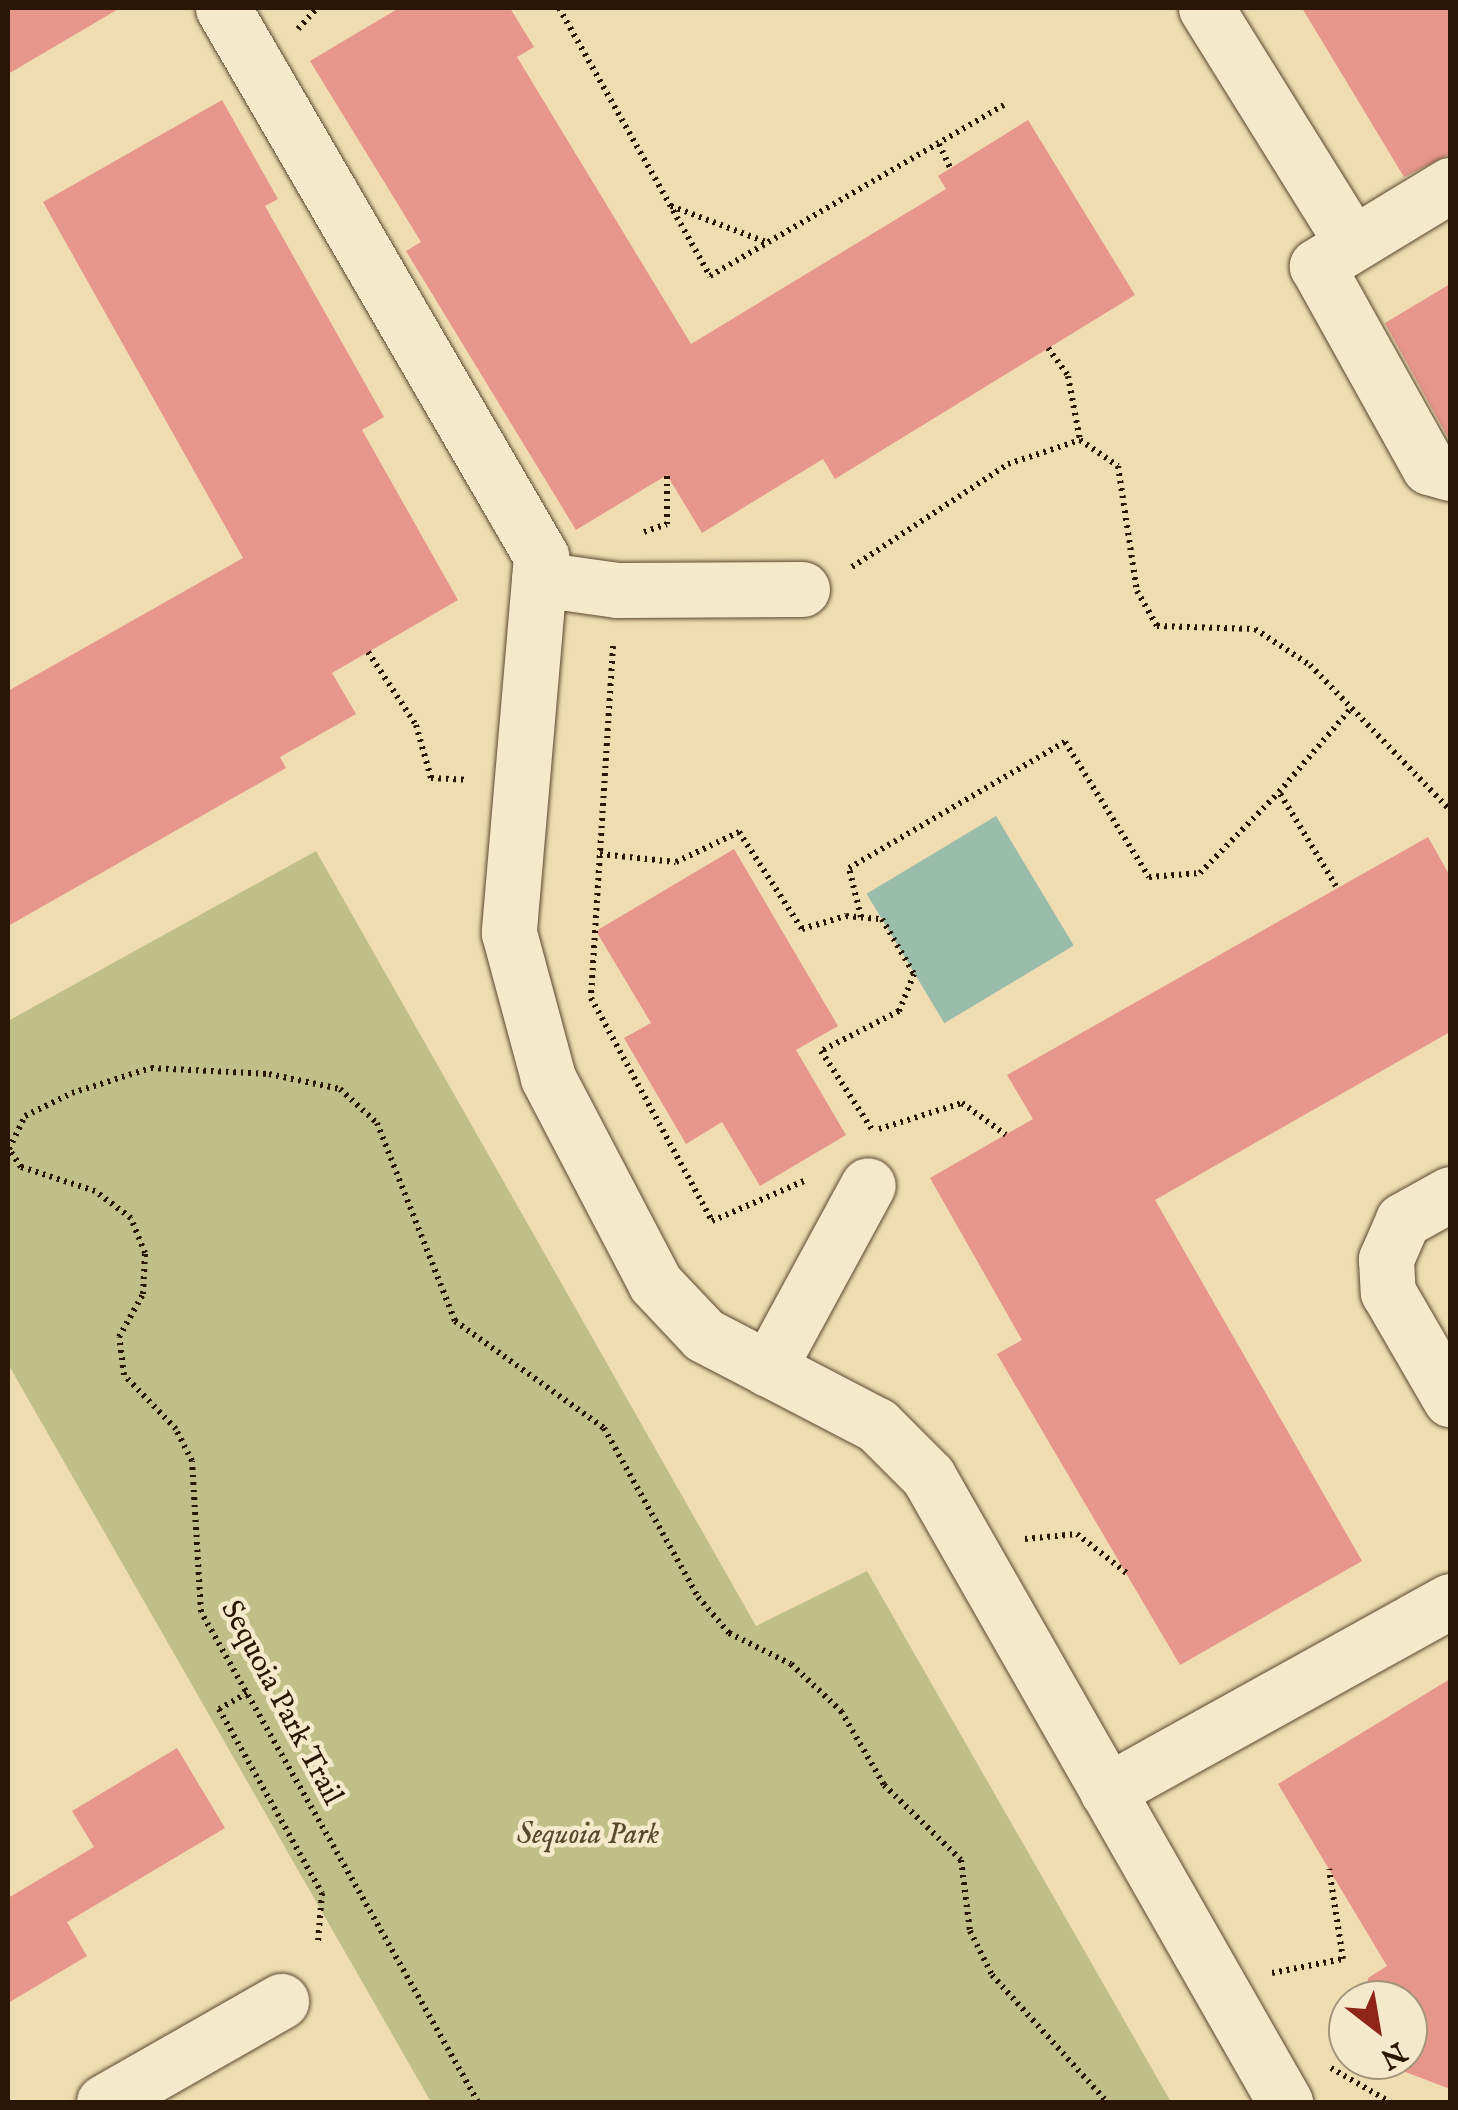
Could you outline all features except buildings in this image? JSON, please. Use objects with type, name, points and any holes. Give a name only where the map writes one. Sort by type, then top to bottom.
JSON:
[{"type":"street","points":[[223,8],[541,556],[510,934],[548,1078],[654,1283],[704,1336],[877,1425],[928,1476],[1107,1791],[1300,2081]]},
{"type":"street","points":[[1206,8],[1352,243]]},
{"type":"street","points":[[1450,185],[1317,266],[1429,467],[1450,472]]},
{"type":"street","points":[[539,579],[617,590],[802,589]]},
{"type":"street","points":[[768,1369],[864,1163]]},
{"type":"street","points":[[1450,1194],[1403,1220],[1386,1259],[1388,1292],[1450,1399]]},
{"type":"street","points":[[1107,1791],[1450,1600]]},
{"type":"street","points":[[104,2102],[280,2001]]},
{"type":"path","points":[[558,8],[710,276],[1004,106]]},
{"type":"path","points":[[939,144],[950,168]]},
{"type":"path","points":[[672,206],[767,242]]},
{"type":"path","points":[[1048,348],[1068,376],[1080,440],[1118,466],[1137,591],[1157,626],[1254,629],[1352,707],[1450,810]]},
{"type":"path","points":[[802,589],[888,551],[1008,464],[1080,440]]},
{"type":"path","points":[[624,538],[667,524],[666,475]]},
{"type":"path","points":[[368,652],[416,725],[431,778],[522,784]]},
{"type":"path","points":[[861,917],[848,868],[1065,742],[1149,878],[1200,872],[1279,792],[1352,707]]},
{"type":"path","points":[[1279,792],[1336,886]]},
{"type":"path","points":[[600,854],[676,862],[739,832],[802,929],[861,917],[882,920],[914,974],[899,1012],[822,1050],[874,1132]]},
{"type":"path","name":"Sequoia Park Trail","points":[[478,2102],[201,1612],[192,1461],[176,1429],[124,1375],[120,1337],[142,1294],[145,1253],[130,1218],[95,1191],[21,1167],[8,1149],[26,1116],[152,1068],[340,1089],[377,1123],[455,1322],[604,1428],[698,1598],[729,1633],[791,1664],[841,1711],[884,1784],[960,1860],[970,1931],[992,1975],[1107,2102]]},
{"type":"path","points":[[864,1163],[874,1132],[902,1115],[962,1103],[1006,1135]]},
{"type":"path","points":[[976,1562],[1018,1540],[1078,1534],[1129,1575]]},
{"type":"path","points":[[247,1693],[220,1710],[322,1893],[318,1942]]},
{"type":"path","points":[[1259,1982],[1285,1966],[1343,1959],[1330,1869]]},
{"type":"path","points":[[1300,2081],[1390,2102]]},
{"type":"green space","name":"Sequoia Park","points":[[316,851],[756,1626],[867,1571],[1171,2102],[431,2102],[8,1364],[8,1021]]},
{"type":"shaded area","points":[[996,816],[1074,945],[944,1023],[867,894]]}]
